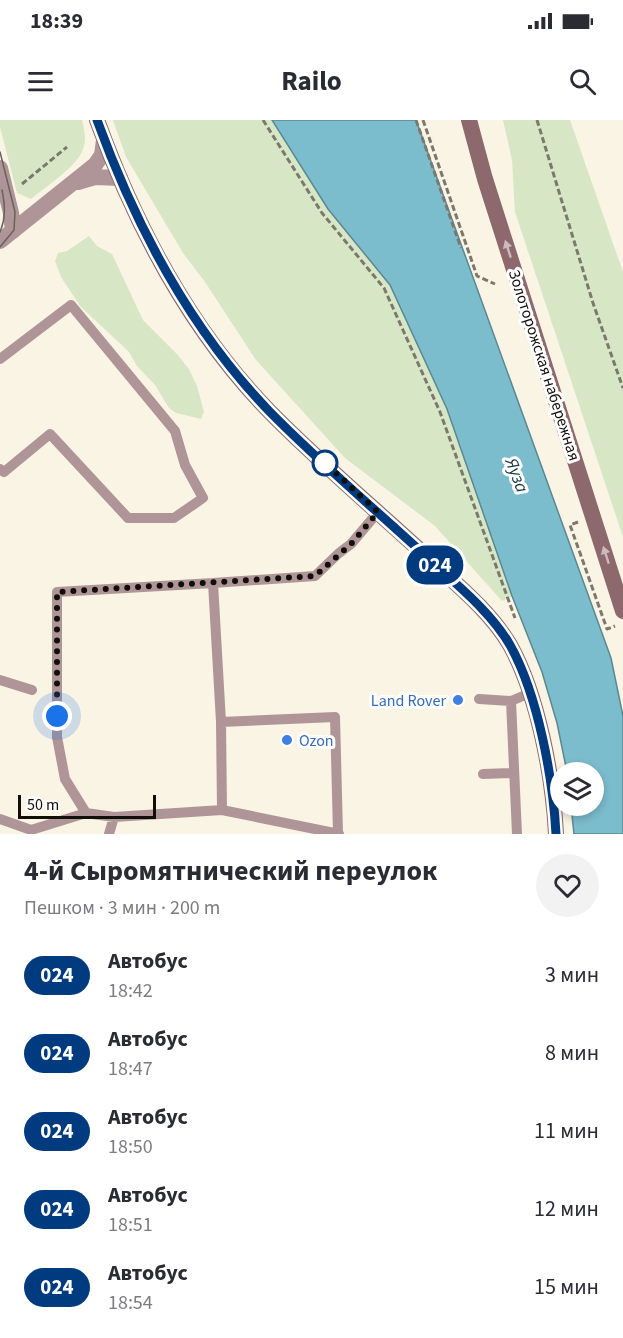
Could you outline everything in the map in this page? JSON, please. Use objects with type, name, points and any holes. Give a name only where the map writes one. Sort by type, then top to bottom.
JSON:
[{"type":"main road","points":[[97,120],[135,215],[161,266],[195,320],[227,362],[269,410],[486,614],[510,645],[530,693],[545,752],[556,834]]},
{"type":"main road","name":"Золоторожская набережная","points":[[469,120],[485,180],[623,610]]},
{"type":"street","points":[[6,230],[71,184],[98,160],[102,155],[104,140]]},
{"type":"street","points":[[0,168],[7,197],[6,230]]},
{"type":"street","points":[[71,184],[95,177],[120,178]]},
{"type":"lane","points":[[0,359],[35,326],[71,305],[175,431],[184,465],[203,498],[174,518],[128,518],[50,434],[4,472],[0,469]]},
{"type":"lane","points":[[86,813],[65,779],[57,737],[57,592],[315,576],[351,544],[378,512]]},
{"type":"lane","points":[[213,583],[221,722],[222,810]]},
{"type":"lane","points":[[0,680],[32,690]]},
{"type":"lane","points":[[479,699],[511,701],[530,693]]},
{"type":"lane","points":[[511,701],[517,834]]},
{"type":"lane","points":[[0,819],[31,830],[86,813],[114,817],[222,810],[338,834],[335,717],[221,722]]},
{"type":"lane","points":[[483,774],[513,773]]},
{"type":"lane","points":[[109,834],[114,817]]},
{"type":"path","points":[[263,120],[322,213],[384,288],[440,412],[518,627]]},
{"type":"path","points":[[416,120],[461,248]]},
{"type":"path","points":[[423,120],[477,276],[495,284]]},
{"type":"path","points":[[537,120],[593,303],[623,388]]},
{"type":"path","points":[[7,197],[67,147]]},
{"type":"path","points":[[578,522],[570,525],[607,629],[615,626]]},
{"type":"green space","points":[[0,120],[82,120],[85,138],[83,149],[68,169],[31,199],[17,193]]},
{"type":"green space","points":[[113,120],[272,120],[328,209],[390,285],[447,409],[512,596],[502,601],[435,526],[345,458],[256,360],[205,282],[183,253],[126,157]]},
{"type":"green space","points":[[503,120],[570,120],[623,272],[623,537],[515,212],[512,160]]},
{"type":"green space","points":[[89,236],[97,246],[112,254],[143,320],[189,369],[197,386],[204,412],[201,419],[176,413],[169,408],[155,385],[137,366],[129,352],[80,306],[61,277],[55,261],[58,253],[67,251]]},
{"type":"water","name":"Яуза","points":[[272,120],[416,120],[611,658],[623,716],[623,834],[574,834],[572,816],[604,816],[604,762],[565,762],[557,723],[542,672],[512,596],[447,409],[390,285],[328,209]]},
{"type":"tram line","points":[[0,152],[15,212],[14,230],[0,247]]},
{"type":"tram line","points":[[0,232],[4,211],[2,190]]},
{"type":"bus line","name":"024","points":[[97,120],[135,215],[161,266],[195,320],[227,362],[269,410],[486,614],[510,645],[530,693],[545,752],[556,834]]},
{"type":"place","name":"Land Rover","points":[[458,700]]},
{"type":"place","name":"Ozon","points":[[287,740]]},
{"type":"route","points":[[57,716],[57,592],[315,576],[351,544],[378,512],[325,463]]}]
